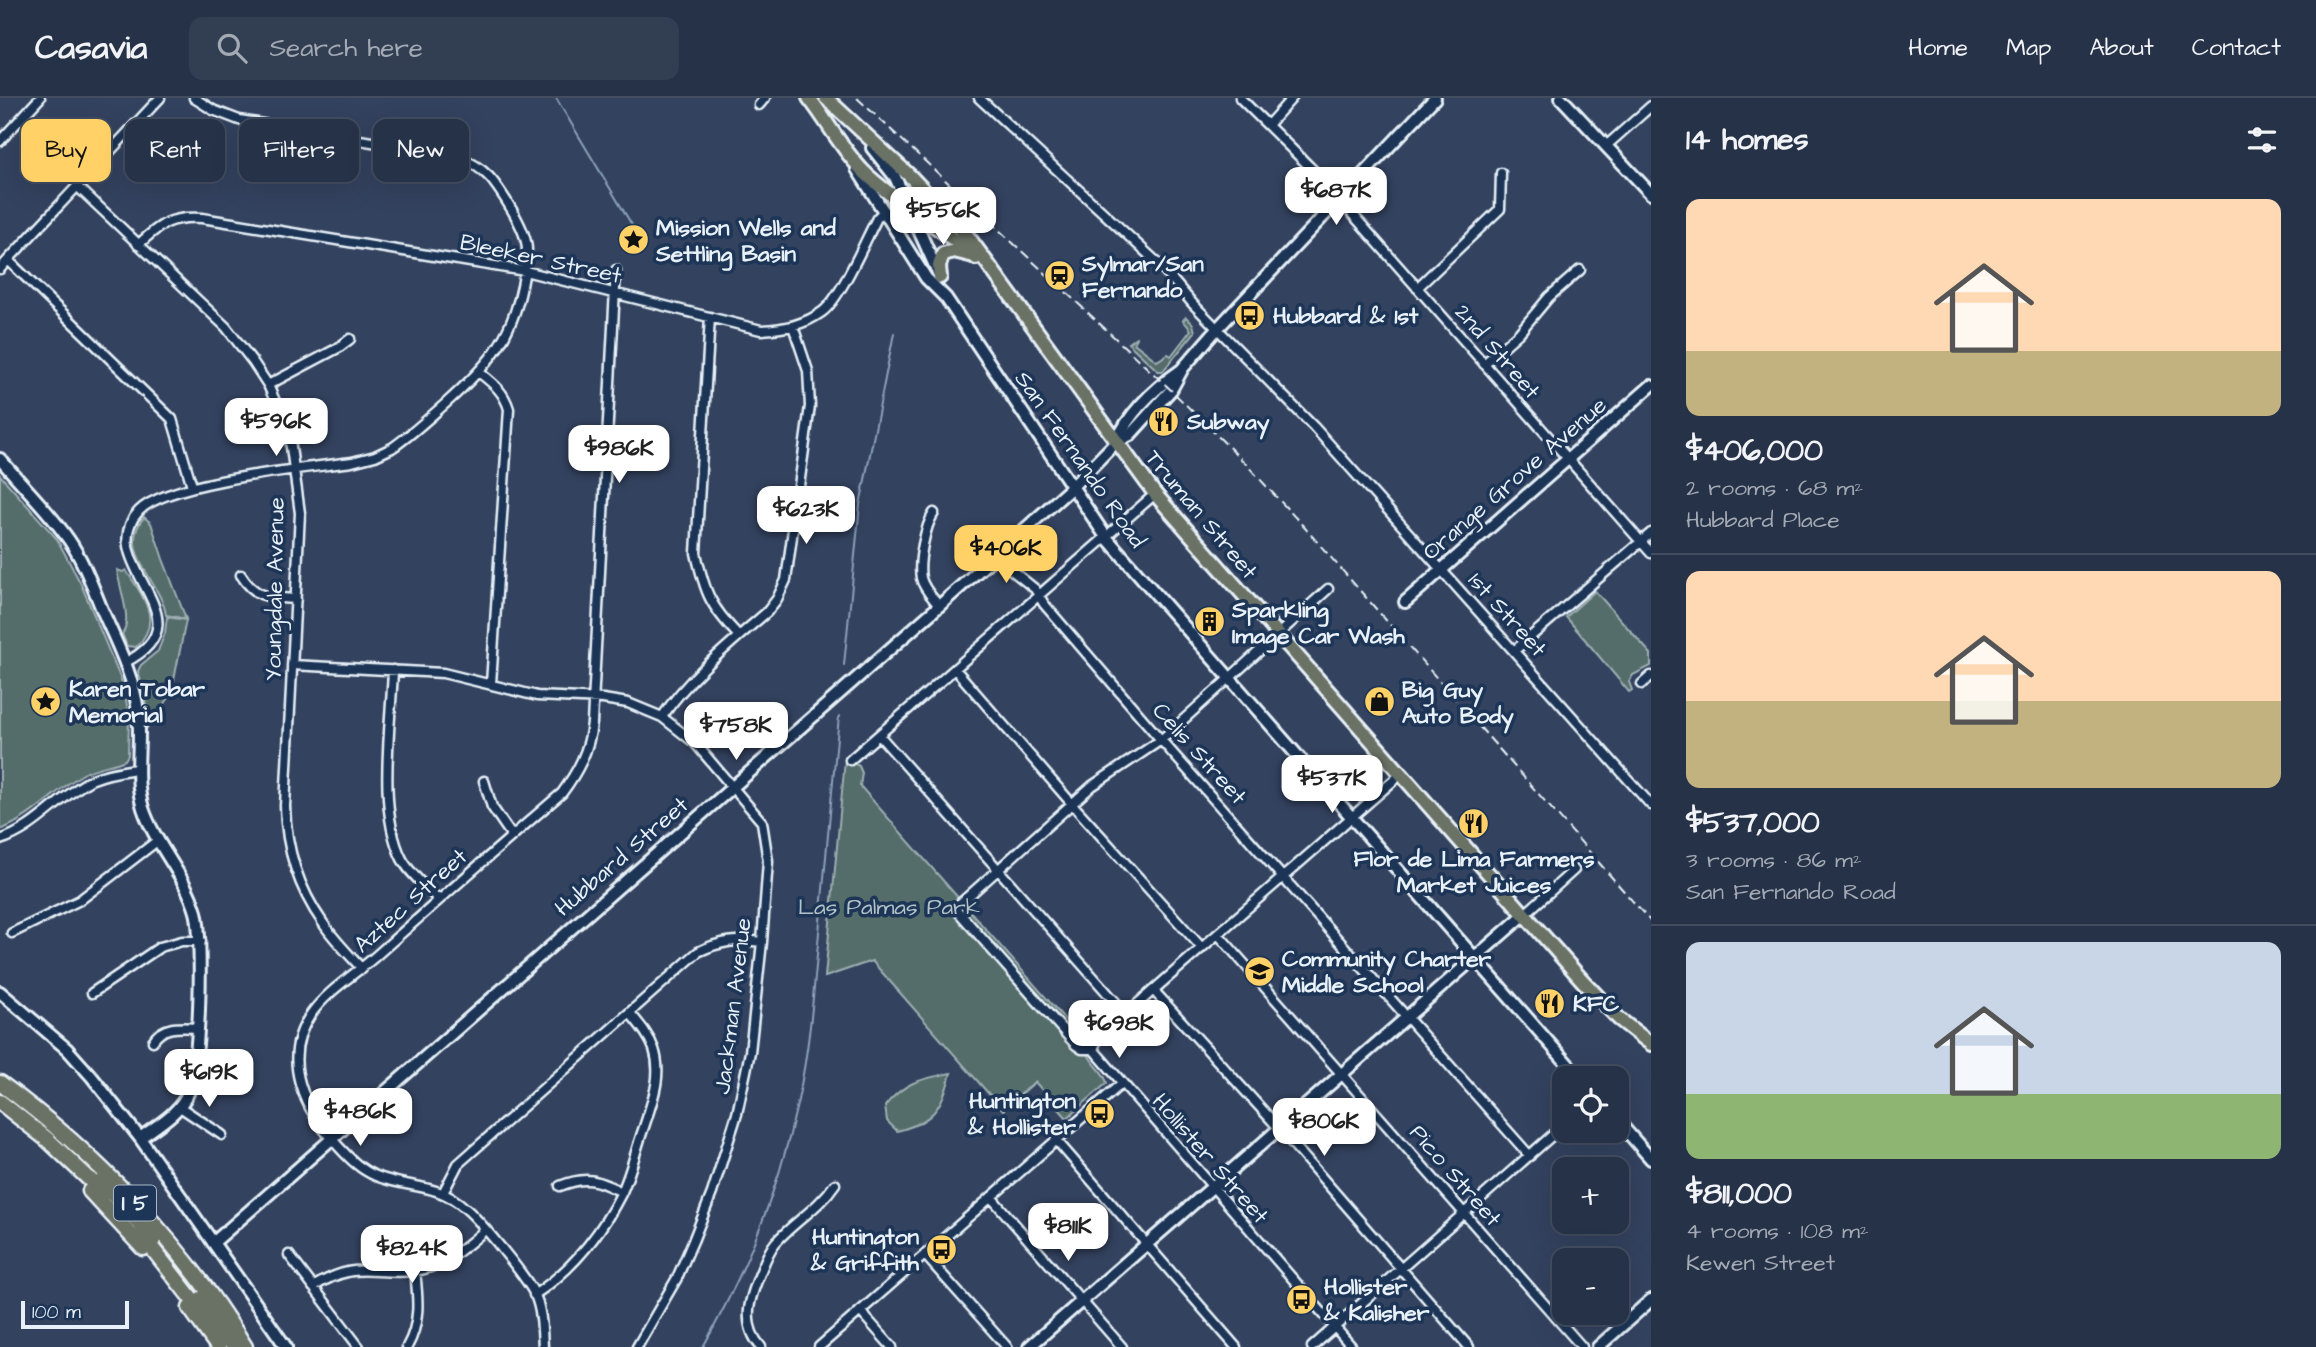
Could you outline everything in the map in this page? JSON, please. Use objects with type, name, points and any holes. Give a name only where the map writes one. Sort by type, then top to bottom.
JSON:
[{"type":"highway","name":"I 5","points":[[0,1083],[69,1139],[142,1210],[211,1296],[245,1347]]},
{"type":"highway","points":[[0,1094],[96,1177],[148,1231],[196,1291],[233,1347]]},
{"type":"highway","points":[[0,1102],[48,1140],[124,1214],[188,1292],[226,1347]]},
{"type":"highway","name":"I 5","points":[[0,1111],[53,1154],[122,1223],[162,1270],[218,1347]]},
{"type":"main road","name":"San Fernando Road","points":[[809,98],[926,278],[946,298],[1105,537],[1569,1066]]},
{"type":"main road","name":"San Fernando Road","points":[[821,98],[881,158],[895,177],[940,277],[946,298]]},
{"type":"main road","name":"Truman Street","points":[[826,98],[909,175],[969,239],[1155,494],[1594,993],[1651,1044]]},
{"type":"main road","name":"Hubbard Street","points":[[214,1242],[939,606],[1072,488],[1116,442],[1130,435],[1217,329],[1436,98]]},
{"type":"main road","points":[[1561,98],[1651,194]]},
{"type":"main road","name":"Truman Street","points":[[846,152],[870,177],[961,244],[994,275]]},
{"type":"main road","points":[[940,277],[939,266],[943,254],[960,251],[974,257]]},
{"type":"main road","name":"Orange Grove Avenue","points":[[1405,602],[1651,386]]},
{"type":"main road","points":[[0,459],[70,542],[85,569],[133,686],[139,714],[136,769],[142,805],[196,911],[201,941],[191,1089],[180,1107],[140,1138]]},
{"type":"main road","points":[[1029,1347],[1525,914]]},
{"type":"main road","points":[[0,992],[67,1049],[92,1077],[140,1138],[286,1347]]},
{"type":"main road","points":[[1629,1134],[1651,1159]]},
{"type":"main road","points":[[1598,1347],[1651,1300]]},
{"type":"street","points":[[0,141],[40,98]]},
{"type":"street","points":[[0,269],[160,98]]},
{"type":"street","points":[[124,663],[147,649],[156,632],[158,619],[156,606],[132,564],[128,551],[127,536],[131,522],[141,509],[157,498],[192,486],[365,459],[392,449],[480,373],[501,346],[513,323],[528,251],[522,228],[495,182],[484,170],[470,162],[456,156],[239,120],[213,110],[194,98]]},
{"type":"street","name":"1st Street","points":[[979,98],[1161,266],[1217,329],[1314,427],[1651,805]]},
{"type":"street","name":"2nd Street","points":[[1240,98],[1317,174],[1651,553]]},
{"type":"street","points":[[1268,125],[1292,98]]},
{"type":"street","points":[[1606,146],[1651,106]]},
{"type":"street","points":[[1418,288],[1500,209],[1501,173]]},
{"type":"street","name":"Youngdale Avenue","points":[[77,186],[226,327],[268,385],[290,440],[300,513],[285,806],[288,842],[299,877],[323,924],[362,969]]},
{"type":"street","name":"Bleeker Street","points":[[138,245],[167,222],[184,217],[202,218],[525,271],[761,330],[793,326],[824,311],[883,212]]},
{"type":"street","points":[[8,260],[172,419],[192,486]]},
{"type":"street","name":"Aztec Street","points":[[443,1193],[428,1187],[374,1176],[354,1163],[310,1109],[300,1089],[296,1053],[301,1032],[321,1000],[362,969],[562,793],[574,776],[589,743],[616,270]]},
{"type":"street","points":[[1484,364],[1519,333],[1549,297],[1580,270]]},
{"type":"street","points":[[710,317],[696,553],[703,583],[717,613],[739,636]]},
{"type":"street","points":[[662,717],[681,691],[767,612],[786,580],[810,406],[808,371],[793,326]]},
{"type":"street","points":[[268,385],[350,339]]},
{"type":"street","points":[[480,373],[500,389],[509,409],[491,684]]},
{"type":"street","points":[[850,760],[1155,494]]},
{"type":"street","points":[[934,513],[926,525],[920,576],[939,606]]},
{"type":"street","points":[[1514,651],[1651,533]]},
{"type":"street","name":"Celis Street","points":[[994,556],[1035,589],[1161,740],[1530,1156]]},
{"type":"street","points":[[240,575],[249,589],[259,595],[296,599]]},
{"type":"street","points":[[998,869],[1092,786],[1161,740],[1328,589]]},
{"type":"street","name":"Jackman Avenue","points":[[292,665],[454,674],[537,696],[593,698],[628,703],[662,717],[695,743],[762,822],[768,861],[762,942],[750,1052],[737,1114],[712,1193],[693,1241],[677,1278],[637,1347]]},
{"type":"street","points":[[955,669],[1202,948]]},
{"type":"street","points":[[393,670],[388,808],[391,830],[403,862],[439,900]]},
{"type":"street","points":[[1642,684],[1651,676]]},
{"type":"street","points":[[879,735],[1126,1014]]},
{"type":"street","points":[[0,839],[19,831],[90,780],[110,773],[136,769]]},
{"type":"street","points":[[1093,1049],[1096,1042],[1126,1014],[1400,775]]},
{"type":"street","points":[[484,781],[492,807],[512,836]]},
{"type":"street","points":[[12,933],[80,900],[158,841]]},
{"type":"street","name":"Hollister Street","points":[[998,869],[955,908],[1076,1045],[1082,1049],[1093,1049],[1352,1347]]},
{"type":"street","points":[[1525,914],[1573,870]]},
{"type":"street","name":"Pico Street","points":[[1219,934],[1582,1347]]},
{"type":"street","points":[[543,1347],[541,1318],[534,1295],[485,1230],[465,1208],[443,1193],[458,1164],[698,951],[731,940],[762,942]]},
{"type":"street","points":[[92,993],[160,947],[182,941],[201,941]]},
{"type":"street","points":[[1154,991],[1278,1127],[1469,1347]]},
{"type":"street","points":[[534,1295],[571,1265],[599,1232],[622,1192],[656,1091],[657,1072],[654,1049],[630,1013]]},
{"type":"street","points":[[153,1041],[164,1031],[174,1027],[197,1027]]},
{"type":"street","points":[[819,1347],[1121,1084]]},
{"type":"street","points":[[180,1107],[222,1135]]},
{"type":"street","points":[[1312,1347],[1552,1136]]},
{"type":"street","points":[[1056,1141],[1236,1347]]},
{"type":"street","points":[[560,1186],[579,1178],[598,1181],[622,1192]]},
{"type":"street","points":[[761,1347],[755,1341],[747,1316],[749,1298],[769,1251],[827,1196],[835,1184]]},
{"type":"street","points":[[991,1197],[1122,1347]]},
{"type":"street","points":[[313,1287],[334,1274],[354,1269],[415,1271],[440,1263],[467,1247],[485,1230]]},
{"type":"street","points":[[289,1255],[359,1347]]},
{"type":"street","points":[[925,1255],[1007,1347]]},
{"type":"street","points":[[407,1347],[415,1329],[419,1306],[415,1271]]},
{"type":"street","points":[[860,1311],[892,1347]]},
{"type":"green space","points":[[1186,317],[1193,324],[1195,332],[1163,371],[1158,371],[1128,343],[1136,337],[1134,343],[1157,361],[1168,354],[1171,356],[1191,330],[1183,320]]},
{"type":"green space","points":[[0,475],[57,539],[81,584],[124,687],[129,719],[128,755],[125,760],[83,774],[22,819],[0,830]]},
{"type":"green space","points":[[144,517],[151,523],[186,619],[166,615],[157,590],[137,554],[137,530]]},
{"type":"green space","points":[[117,570],[126,570],[148,608],[148,627],[136,647],[127,646],[122,634],[126,613]]},
{"type":"green space","points":[[1595,591],[1651,654],[1651,666],[1633,675],[1629,682],[1632,690],[1629,692],[1566,617]]},
{"type":"green space","points":[[167,617],[186,620],[171,695],[147,728],[145,696],[138,671],[141,665],[158,651],[165,633]]},
{"type":"green space","name":"Las Palmas Park","points":[[845,759],[859,766],[862,773],[860,786],[1084,1041],[1089,1055],[1107,1083],[1067,1118],[1035,1082],[1003,1110],[872,961],[825,977]]},
{"type":"green space","points":[[951,1073],[944,1096],[928,1118],[897,1131],[887,1121],[885,1106],[900,1091],[923,1079]]},
{"type":"waterway","points":[[556,98],[635,230]]},
{"type":"waterway","points":[[844,665],[860,505],[894,333]]},
{"type":"waterway","points":[[703,1347],[760,1227],[782,1164],[798,1100],[811,1016],[839,716]]},
{"type":"railway","points":[[857,98],[1171,390],[1245,463],[1651,922]]},
{"type":"place","name":"Mission Wells and Settling Basin","points":[[633,240]]},
{"type":"place","name":"Sylmar/San Fernando","points":[[1059,276]]},
{"type":"place","name":"Hubbard & 1st","points":[[1250,315]]},
{"type":"place","name":"Subway","points":[[1164,421]]},
{"type":"place","name":"Sparkling Image Car Wash","points":[[1209,622]]},
{"type":"place","name":"Karen Tobar Memorial","points":[[46,701]]},
{"type":"place","name":"Big Guy Auto Body","points":[[1379,702]]},
{"type":"place","name":"Flor de Lima Farmers Market Juices","points":[[1474,824]]},
{"type":"place","name":"Community Charter Middle School","points":[[1259,971]]},
{"type":"place","name":"KFC","points":[[1550,1003]]},
{"type":"place","name":"Huntington & Hollister","points":[[1099,1113]]},
{"type":"place","name":"Huntington & Griffith","points":[[942,1249]]},
{"type":"place","name":"Hollister & Kalisher","points":[[1301,1299]]}]
